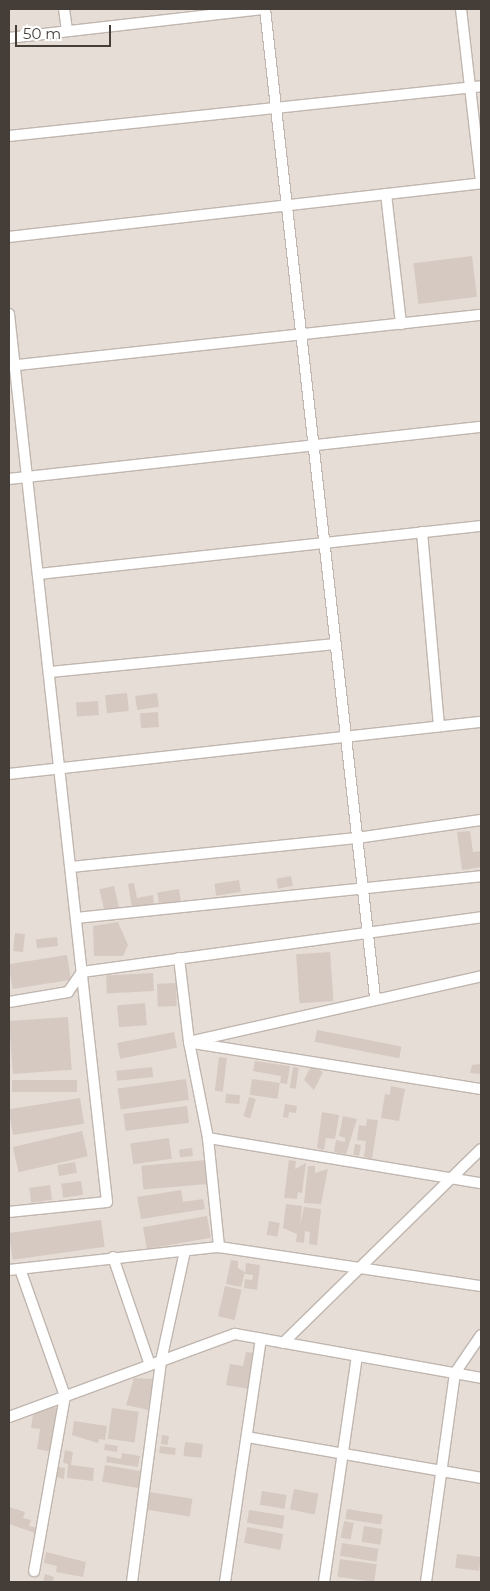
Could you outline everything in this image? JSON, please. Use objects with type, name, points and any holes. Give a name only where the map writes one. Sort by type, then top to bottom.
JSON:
[{"type":"street","points":[[64,9],[67,31]]},
{"type":"street","points":[[9,38],[265,9],[375,997]]},
{"type":"street","points":[[9,237],[481,183],[460,9]]},
{"type":"street","points":[[9,136],[276,106],[481,86]]},
{"type":"street","points":[[386,194],[401,324]]},
{"type":"street","points":[[9,314],[12,365],[28,477],[107,1202],[9,1212]]},
{"type":"street","points":[[12,365],[481,315]]},
{"type":"street","points":[[9,479],[481,427]]},
{"type":"street","points":[[39,574],[481,526]]},
{"type":"street","points":[[422,532],[439,726]]},
{"type":"street","points":[[50,672],[336,644]]},
{"type":"street","points":[[9,774],[481,722]]},
{"type":"street","points":[[71,867],[357,838],[481,820]]},
{"type":"street","points":[[76,918],[481,876]]},
{"type":"street","points":[[9,1002],[68,992],[82,972],[481,917]]},
{"type":"street","points":[[179,958],[189,1042],[208,1138],[219,1247]]},
{"type":"street","points":[[189,1042],[375,997],[481,976]]},
{"type":"street","points":[[189,1042],[481,1088]]},
{"type":"street","points":[[208,1138],[481,1183]]},
{"type":"street","points":[[283,1343],[481,1149]]},
{"type":"street","points":[[9,1270],[113,1257],[219,1247],[360,1266],[481,1286]]},
{"type":"street","points":[[132,1582],[161,1361],[185,1251]]},
{"type":"street","points":[[113,1257],[150,1365]]},
{"type":"street","points":[[20,1269],[65,1396],[34,1571]]},
{"type":"street","points":[[9,1405],[11,1416],[235,1334],[481,1378]]},
{"type":"street","points":[[426,1582],[455,1373],[481,1335]]},
{"type":"street","points":[[225,1582],[262,1339]]},
{"type":"street","points":[[324,1582],[357,1356]]},
{"type":"street","points":[[247,1437],[481,1478]]},
{"type":"shaded area","points":[[9,9],[481,9],[481,1582],[9,1582]]},
{"type":"building","points":[[472,256],[477,297],[418,304],[413,263]]},
{"type":"building","points":[[127,693],[129,711],[107,713],[105,695]]},
{"type":"building","points":[[157,693],[159,707],[137,710],[135,696]]},
{"type":"building","points":[[98,701],[99,715],[77,717],[76,703]]},
{"type":"building","points":[[158,712],[159,727],[141,728],[140,713]]},
{"type":"building","points":[[470,831],[473,852],[481,851],[481,867],[462,870],[457,832]]},
{"type":"building","points":[[291,876],[293,886],[278,889],[276,879]]},
{"type":"building","points":[[239,880],[241,892],[216,896],[214,884]]},
{"type":"building","points":[[134,883],[137,898],[153,895],[154,904],[132,908],[128,884]]},
{"type":"building","points":[[114,886],[119,908],[105,912],[99,889]]},
{"type":"building","points":[[179,889],[181,901],[159,904],[157,892]]},
{"type":"building","points":[[118,922],[128,945],[123,956],[94,956],[93,926]]},
{"type":"building","points":[[15,933],[25,934],[23,952],[13,951]]},
{"type":"building","points":[[57,937],[58,946],[37,948],[36,939]]},
{"type":"building","points":[[330,952],[333,1001],[300,1003],[296,954]]},
{"type":"building","points":[[67,955],[71,980],[13,989],[9,964]]},
{"type":"building","points":[[153,973],[154,991],[107,993],[106,975]]},
{"type":"building","points":[[176,983],[177,1006],[158,1007],[157,984]]},
{"type":"building","points":[[145,1003],[147,1025],[119,1027],[117,1005]]},
{"type":"building","points":[[68,1017],[72,1070],[13,1074],[9,1021]]},
{"type":"building","points":[[317,1030],[401,1046],[399,1058],[315,1042]]},
{"type":"building","points":[[174,1032],[177,1048],[120,1059],[117,1043]]},
{"type":"building","points":[[219,1057],[227,1058],[223,1092],[215,1091]]},
{"type":"building","points":[[255,1061],[290,1066],[287,1084],[280,1083],[281,1076],[253,1071]]},
{"type":"building","points":[[481,1064],[481,1074],[470,1073],[472,1065]]},
{"type":"building","points":[[311,1066],[323,1072],[314,1090],[304,1080]]},
{"type":"building","points":[[152,1067],[153,1077],[117,1081],[116,1071]]},
{"type":"building","points":[[293,1067],[299,1068],[296,1089],[290,1088]]},
{"type":"building","points":[[186,1079],[189,1100],[121,1109],[118,1089]]},
{"type":"building","points":[[252,1079],[280,1083],[278,1099],[250,1095]]},
{"type":"building","points":[[12,1080],[77,1080],[77,1092],[12,1092]]},
{"type":"building","points":[[391,1086],[405,1089],[399,1121],[381,1118],[385,1094],[390,1095]]},
{"type":"building","points":[[226,1094],[240,1095],[239,1104],[225,1103]]},
{"type":"building","points":[[249,1097],[256,1099],[250,1118],[243,1116]]},
{"type":"building","points":[[80,1098],[84,1124],[13,1135],[9,1109]]},
{"type":"building","points":[[285,1104],[297,1106],[296,1113],[289,1112],[288,1118],[283,1117]]},
{"type":"building","points":[[187,1106],[189,1123],[126,1131],[123,1114]]},
{"type":"building","points":[[322,1112],[339,1115],[335,1139],[326,1138],[324,1150],[317,1148]]},
{"type":"building","points":[[343,1116],[357,1119],[346,1154],[334,1152],[336,1140],[345,1142],[345,1138],[339,1136]]},
{"type":"building","points":[[367,1119],[378,1120],[372,1159],[364,1157],[366,1141],[357,1140],[359,1125],[366,1126]]},
{"type":"building","points":[[82,1131],[88,1156],[19,1172],[13,1147]]},
{"type":"building","points":[[169,1138],[172,1159],[133,1164],[130,1143]]},
{"type":"building","points":[[355,1144],[361,1145],[359,1156],[353,1155]]},
{"type":"building","points":[[192,1148],[193,1156],[180,1158],[179,1150]]},
{"type":"building","points":[[206,1160],[208,1184],[143,1190],[141,1166]]},
{"type":"building","points":[[289,1160],[296,1161],[295,1169],[306,1163],[302,1193],[298,1192],[297,1199],[284,1198]]},
{"type":"building","points":[[75,1162],[77,1173],[59,1176],[57,1165]]},
{"type":"building","points":[[308,1166],[315,1166],[315,1173],[328,1169],[321,1204],[304,1203]]},
{"type":"building","points":[[81,1181],[83,1195],[63,1198],[61,1184]]},
{"type":"building","points":[[50,1185],[52,1200],[31,1203],[29,1188]]},
{"type":"building","points":[[181,1190],[183,1202],[203,1199],[205,1209],[141,1219],[137,1197]]},
{"type":"building","points":[[286,1204],[302,1206],[300,1225],[304,1207],[321,1209],[317,1245],[309,1244],[310,1232],[305,1231],[304,1243],[296,1242],[297,1234],[283,1228]]},
{"type":"building","points":[[207,1216],[211,1238],[147,1249],[143,1227]]},
{"type":"building","points":[[101,1220],[105,1247],[13,1260],[9,1233]]},
{"type":"building","points":[[269,1221],[280,1223],[277,1237],[267,1235]]},
{"type":"building","points":[[231,1260],[238,1261],[238,1268],[245,1272],[241,1287],[226,1284]]},
{"type":"building","points":[[246,1263],[260,1265],[257,1290],[244,1288],[245,1279],[252,1280],[253,1275],[245,1274]]},
{"type":"building","points":[[225,1286],[242,1290],[235,1320],[218,1316]]},
{"type":"building","points":[[246,1352],[255,1353],[249,1389],[226,1385],[230,1364],[243,1366]]},
{"type":"building","points":[[134,1378],[154,1379],[148,1410],[126,1405]]},
{"type":"building","points":[[51,1407],[59,1408],[52,1452],[37,1449],[40,1429],[31,1428],[33,1415]]},
{"type":"building","points":[[112,1408],[139,1412],[134,1442],[108,1439]]},
{"type":"building","points":[[74,1421],[107,1426],[105,1440],[99,1439],[98,1443],[72,1435]]},
{"type":"building","points":[[162,1435],[169,1436],[168,1445],[161,1444]]},
{"type":"building","points":[[185,1442],[203,1444],[201,1458],[184,1456]]},
{"type":"building","points":[[105,1444],[118,1446],[117,1452],[104,1450]]},
{"type":"building","points":[[160,1446],[176,1448],[175,1455],[159,1453]]},
{"type":"building","points":[[65,1450],[73,1452],[71,1465],[94,1468],[93,1481],[67,1478],[68,1464],[63,1463]]},
{"type":"building","points":[[122,1453],[140,1456],[138,1467],[106,1462],[107,1456],[121,1459]]},
{"type":"building","points":[[105,1465],[143,1472],[140,1489],[102,1482]]},
{"type":"building","points":[[58,1467],[65,1468],[64,1479],[56,1477]]},
{"type":"building","points":[[294,1489],[319,1494],[315,1514],[290,1510]]},
{"type":"building","points":[[262,1491],[287,1495],[285,1509],[260,1505]]},
{"type":"building","points":[[150,1492],[192,1499],[190,1517],[147,1510]]},
{"type":"building","points":[[9,1507],[25,1512],[23,1518],[31,1520],[29,1526],[37,1528],[35,1533],[9,1524]]},
{"type":"building","points":[[347,1509],[383,1515],[381,1525],[345,1519]]},
{"type":"building","points":[[249,1510],[285,1516],[283,1528],[247,1523]]},
{"type":"building","points":[[344,1521],[354,1523],[351,1540],[341,1538]]},
{"type":"building","points":[[364,1526],[383,1529],[380,1545],[361,1542]]},
{"type":"building","points":[[247,1527],[283,1534],[280,1550],[244,1543]]},
{"type":"building","points":[[342,1543],[379,1549],[377,1562],[340,1556]]},
{"type":"building","points":[[46,1552],[86,1562],[83,1577],[56,1572],[57,1566],[44,1563]]},
{"type":"building","points":[[457,1554],[481,1557],[479,1571],[455,1568]]},
{"type":"building","points":[[340,1559],[377,1564],[374,1582],[337,1577]]},
{"type":"building","points":[[45,1574],[54,1577],[53,1582],[43,1582]]}]
